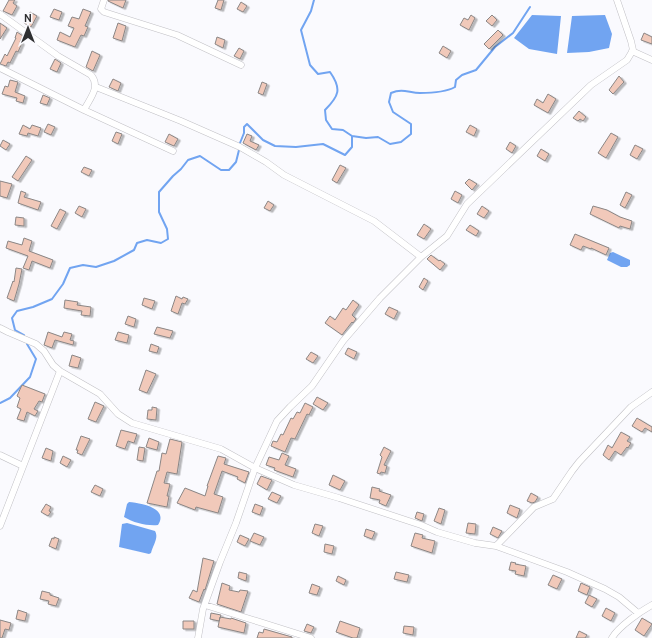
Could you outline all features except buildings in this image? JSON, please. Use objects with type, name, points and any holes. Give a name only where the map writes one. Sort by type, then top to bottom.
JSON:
[{"type":"street","points":[[104,0],[101,9],[104,12],[177,35],[241,65]]},
{"type":"street","points":[[198,638],[199,626],[205,605],[255,468],[277,421],[290,406],[312,386],[343,341],[380,298],[421,257],[447,236],[467,204],[591,85],[627,60],[632,51],[632,41],[617,0]]},
{"type":"street","points":[[0,14],[58,56],[91,75],[94,79],[96,87],[84,110]]},
{"type":"street","points":[[632,51],[652,60]]},
{"type":"street","points":[[0,68],[84,110],[173,151]]},
{"type":"street","points":[[96,87],[181,121],[240,147],[266,162],[284,175],[374,221],[421,257]]},
{"type":"street","points":[[0,328],[36,344],[44,351],[53,365],[60,371],[100,394],[118,414],[132,423],[221,449],[255,468],[294,485],[339,498],[421,525],[437,532],[475,543],[496,546],[567,572],[619,597],[638,613]]},
{"type":"street","points":[[0,526],[3,507],[23,466],[60,371]]},
{"type":"street","points":[[496,546],[534,507],[553,499],[572,471],[631,406],[652,392]]},
{"type":"street","points":[[0,455],[23,466]]},
{"type":"street","points":[[205,605],[311,638]]},
{"type":"street","points":[[612,638],[615,632],[638,613],[652,605]]},
{"type":"water","points":[[532,15],[561,16],[557,54],[529,49],[514,38]]},
{"type":"water","points":[[605,15],[612,34],[609,48],[589,52],[567,53],[572,16]]},
{"type":"water","points":[[613,252],[630,260],[630,265],[627,267],[621,267],[607,260],[610,253]]},
{"type":"water","points":[[129,502],[146,505],[157,511],[160,514],[158,525],[141,524],[124,517],[127,504]]},
{"type":"water","points":[[127,523],[155,531],[156,539],[151,553],[149,554],[119,547],[122,524]]},
{"type":"waterway","points":[[240,143],[244,133],[244,127],[247,124],[263,140],[275,146],[296,147],[323,144],[345,155],[352,147],[352,136],[343,130],[332,129],[326,120],[325,110],[333,101],[337,92],[334,78],[330,72],[318,74],[310,65],[301,30],[311,11],[314,0]]},
{"type":"waterway","points":[[352,136],[366,138],[378,137],[390,144],[401,142],[411,134],[411,124],[393,112],[389,102],[391,93],[403,91],[420,93],[434,92],[455,87],[456,80],[462,75],[476,70],[495,47],[513,33],[530,7]]},
{"type":"waterway","points":[[24,335],[15,330],[12,318],[17,311],[33,307],[52,299],[63,284],[70,268],[83,265],[96,267],[114,261],[134,250],[137,243],[147,240],[161,243],[168,239],[167,229],[159,212],[159,192],[188,160],[200,156],[221,170],[229,170],[236,162],[239,150]]},
{"type":"waterway","points":[[0,403],[10,398],[30,377],[36,359],[27,344]]}]
